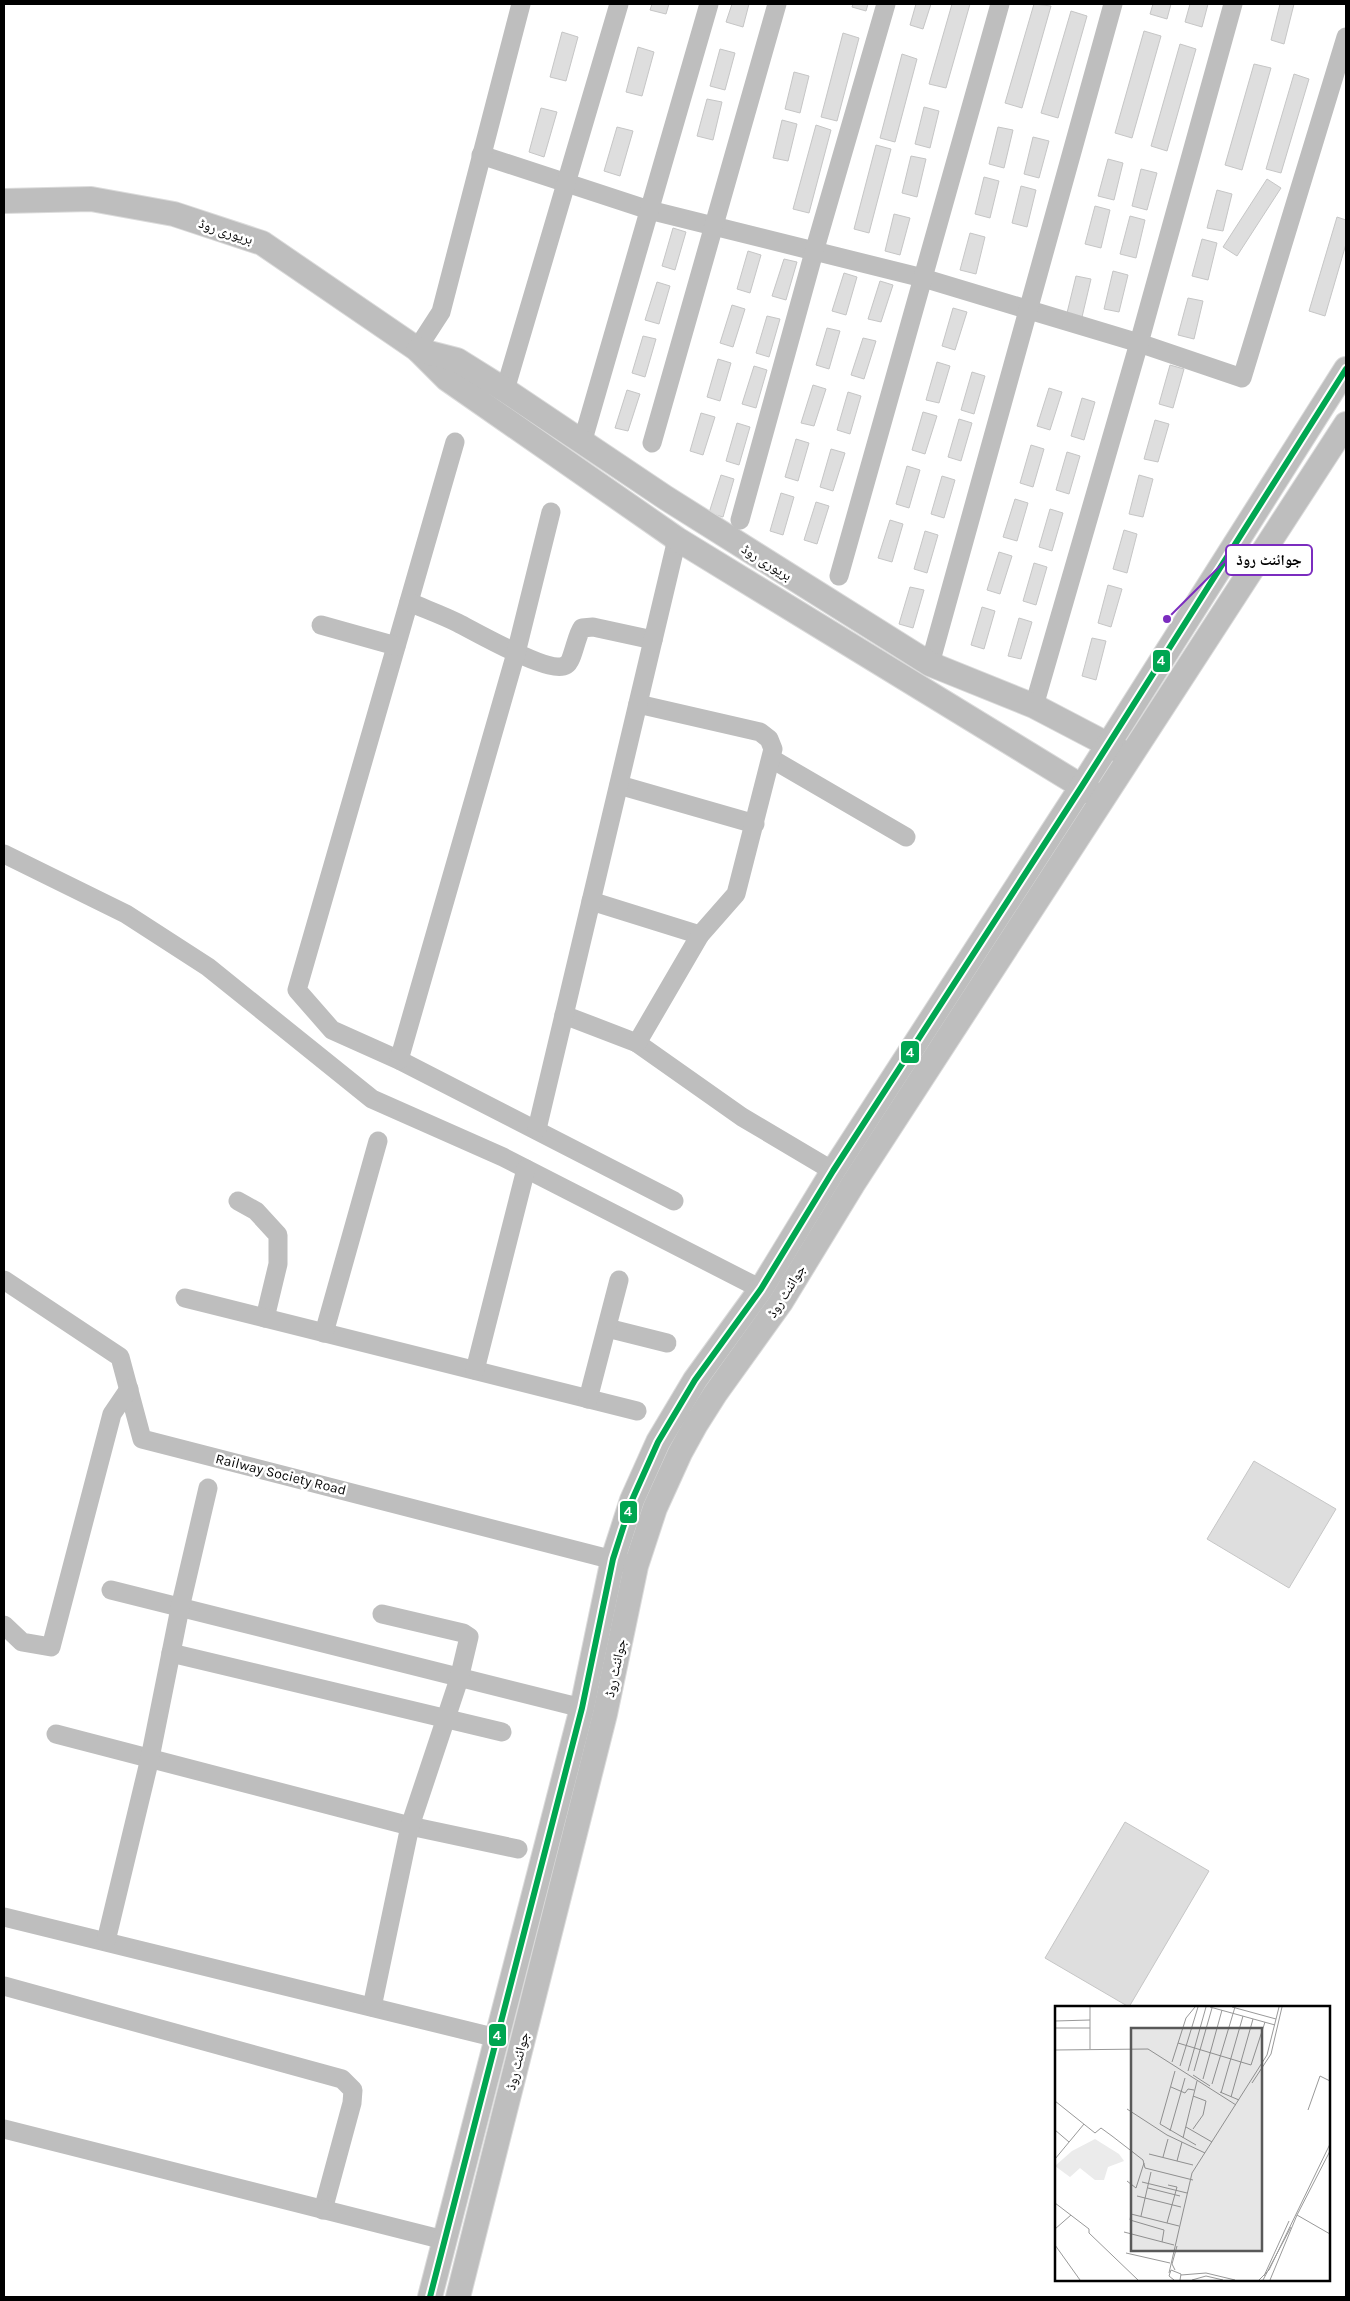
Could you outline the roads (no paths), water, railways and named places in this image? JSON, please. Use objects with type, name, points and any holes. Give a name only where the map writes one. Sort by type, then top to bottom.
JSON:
[{"type":"main road","name":"بریوری روڈ","points":[[4,201],[91,199],[174,214],[262,243],[417,349],[447,379],[677,539],[1102,799]]},
{"type":"main road","name":"بریوری روڈ","points":[[417,349],[457,360],[674,503],[930,664],[1034,706],[1109,743],[1129,756]]},
{"type":"main road","name":"جوائنٹ روڈ","points":[[430,2297],[582,1708],[613,1559],[632,1500],[658,1442],[695,1380],[761,1289],[833,1171],[1082,786],[1346,370]]},
{"type":"main road","name":"جوائنٹ روڈ","points":[[458,2297],[605,1714],[636,1566],[655,1508],[680,1454],[715,1394],[781,1302],[853,1184],[1346,424]]},
{"type":"street","points":[[417,349],[441,312],[521,4]]},
{"type":"street","points":[[504,390],[618,4]]},
{"type":"street","points":[[582,443],[709,4]]},
{"type":"street","points":[[652,443],[778,4]]},
{"type":"street","points":[[740,520],[814,252],[886,4]]},
{"type":"street","points":[[839,576],[1000,4]]},
{"type":"street","points":[[930,664],[1113,4]]},
{"type":"street","points":[[1034,706],[1233,4]]},
{"type":"street","points":[[481,155],[566,181],[649,210],[923,278],[1138,343],[1242,378],[1346,36]]},
{"type":"street","points":[[455,442],[298,990],[332,1030],[400,1060],[674,1201]]},
{"type":"street","points":[[400,1060],[516,653],[551,512]]},
{"type":"street","points":[[536,1130],[677,539]]},
{"type":"street","points":[[409,602],[458,622],[516,653],[556,668],[565,666],[570,662],[577,636],[582,628],[593,627],[653,640]]},
{"type":"street","points":[[321,625],[396,646]]},
{"type":"street","points":[[637,1043],[700,935],[736,894],[772,759],[773,749],[769,739],[760,732],[638,704]]},
{"type":"street","points":[[772,759],[906,837]]},
{"type":"street","points":[[619,785],[755,824]]},
{"type":"street","points":[[4,854],[126,914],[208,967],[372,1099],[526,1170],[761,1289]]},
{"type":"street","points":[[591,900],[700,935]]},
{"type":"street","points":[[564,1015],[637,1043],[742,1118],[833,1171]]},
{"type":"street","points":[[324,1333],[378,1141]]},
{"type":"street","points":[[475,1370],[526,1170]]},
{"type":"street","points":[[238,1201],[256,1211],[278,1235],[278,1264],[265,1318]]},
{"type":"street","name":"Railway Society Road","points":[[4,1280],[120,1357],[142,1439],[636,1566]]},
{"type":"street","points":[[588,1399],[619,1280]]},
{"type":"street","points":[[185,1298],[637,1411]]},
{"type":"street","points":[[607,1328],[667,1343]]},
{"type":"street","points":[[4,1624],[22,1642],[51,1647],[112,1414],[129,1389]]},
{"type":"street","points":[[106,1941],[150,1758],[180,1608],[208,1488]]},
{"type":"street","points":[[111,1590],[459,1679],[582,1708]]},
{"type":"street","points":[[372,2007],[410,1826],[459,1679],[469,1637],[463,1633],[382,1614]]},
{"type":"street","points":[[171,1653],[502,1732]]},
{"type":"street","points":[[56,1734],[410,1826],[518,1849]]},
{"type":"street","points":[[4,1917],[497,2038]]},
{"type":"street","points":[[4,1986],[342,2079],[353,2090],[352,2103],[323,2210]]},
{"type":"street","points":[[4,2129],[323,2210],[442,2248]]},
{"type":"place","name":"جوائنٹ روڈ","points":[[1167,619]]}]
